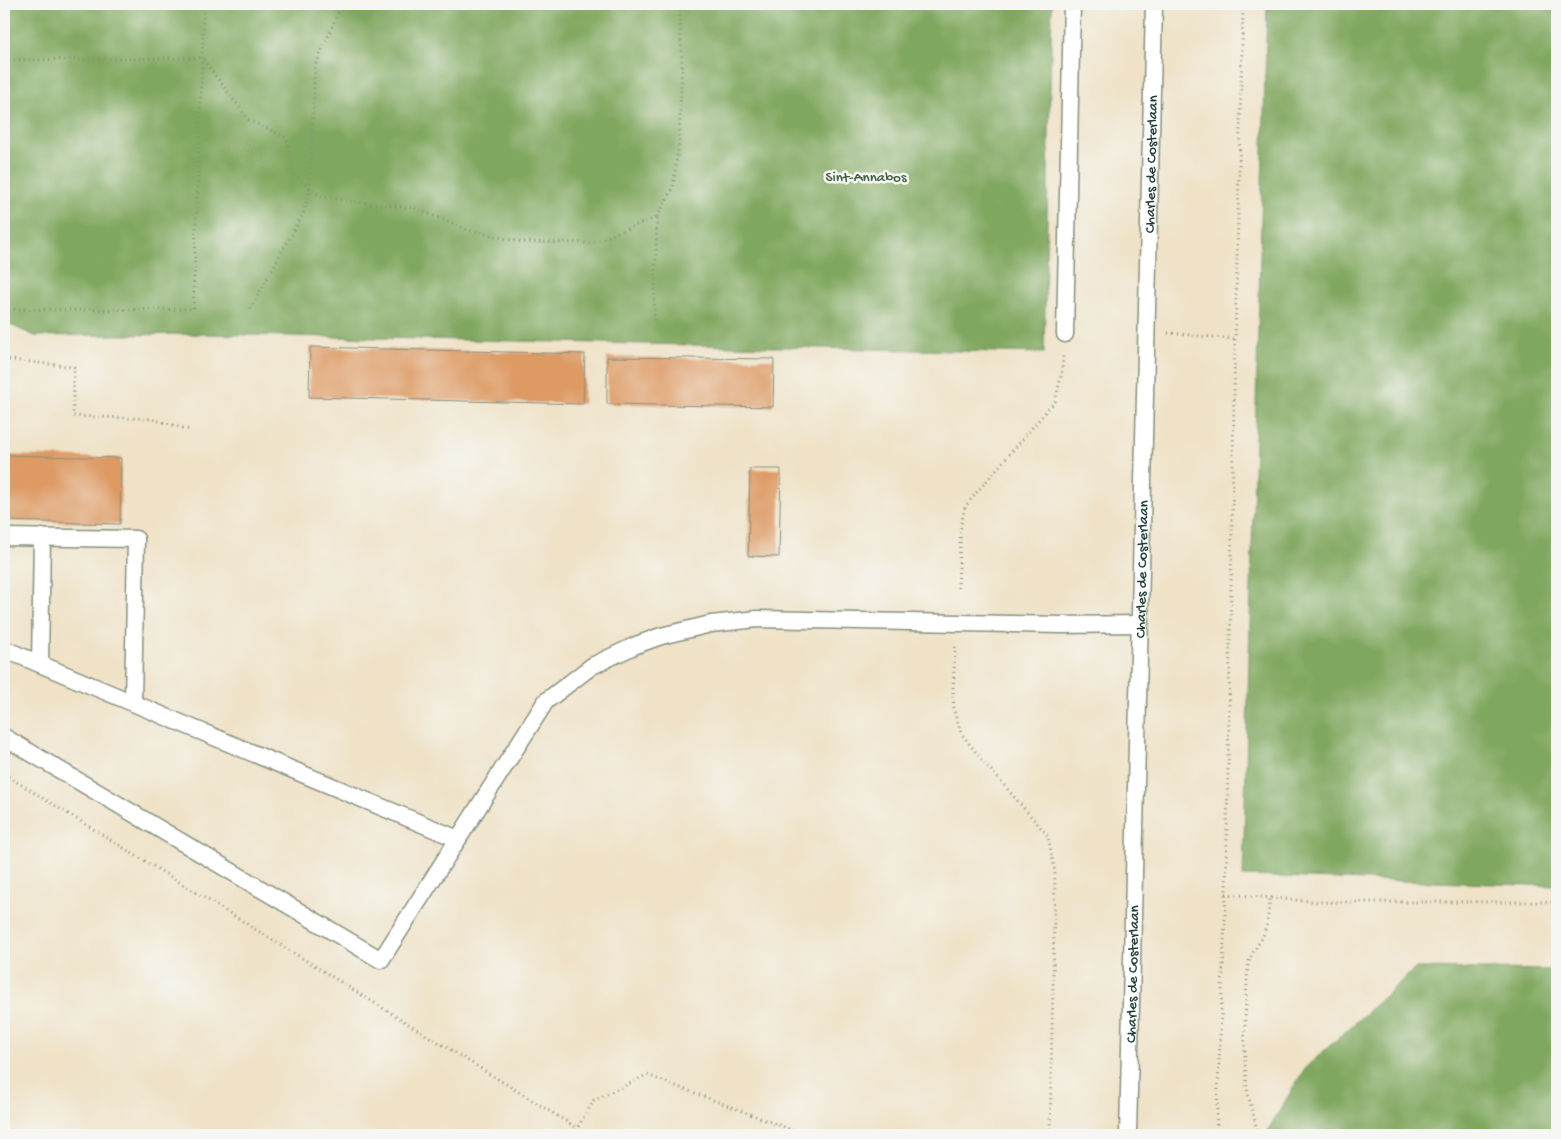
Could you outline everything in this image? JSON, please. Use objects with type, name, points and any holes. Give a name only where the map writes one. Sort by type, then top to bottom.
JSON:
[{"type":"lane","points":[[1065,334],[1072,4]]},
{"type":"lane","name":"Charles de Costerlaan","points":[[1128,1135],[1148,331],[1154,4]]},
{"type":"lane","points":[[4,536],[136,539],[133,703]]},
{"type":"lane","points":[[40,664],[42,537]]},
{"type":"lane","points":[[4,737],[381,960],[546,701],[592,666],[636,645],[660,636],[711,624],[758,619],[1061,625],[1140,624]]},
{"type":"lane","points":[[4,649],[458,839]]},
{"type":"path","points":[[4,309],[193,309],[204,4]]},
{"type":"path","points":[[250,309],[302,214],[309,194],[315,66],[342,4]]},
{"type":"path","points":[[654,322],[657,217],[673,187],[678,142],[682,60],[679,4]]},
{"type":"path","points":[[1216,1135],[1226,894],[1242,4]]},
{"type":"path","points":[[4,60],[202,58]]},
{"type":"path","points":[[202,58],[248,120],[287,138],[293,174],[320,196],[415,208],[468,230],[522,242],[592,243],[657,217]]},
{"type":"path","points":[[1148,331],[1235,339]]},
{"type":"path","points":[[4,359],[74,367],[73,416],[152,419],[190,430]]},
{"type":"path","points":[[958,588],[961,524],[966,508],[977,492],[1055,401],[1062,373]]},
{"type":"path","points":[[955,647],[954,711],[962,733],[977,754],[1048,836],[1054,872],[1050,1135]]},
{"type":"path","points":[[4,774],[577,1128]]},
{"type":"path","points":[[1226,894],[1320,902],[1557,902]]},
{"type":"path","points":[[1257,1135],[1246,1084],[1245,1045],[1248,964],[1252,952],[1261,940],[1267,925],[1270,898]]},
{"type":"path","points":[[573,1135],[594,1100],[647,1075],[805,1135]]},
{"type":"green space","name":"Sint-Annabos","points":[[4,4],[1052,4],[1044,353],[200,334],[35,336],[4,322]]},
{"type":"green space","points":[[1267,4],[1557,4],[1557,886],[1243,876]]},
{"type":"green space","points":[[1416,968],[1557,970],[1557,1135],[1265,1135],[1305,1068]]},
{"type":"building","points":[[310,347],[585,354],[583,404],[309,397]]},
{"type":"building","points":[[607,357],[774,359],[773,407],[607,404]]},
{"type":"building","points":[[4,455],[121,458],[120,524],[4,521]]},
{"type":"building","points":[[750,469],[781,469],[779,557],[748,556]]}]
